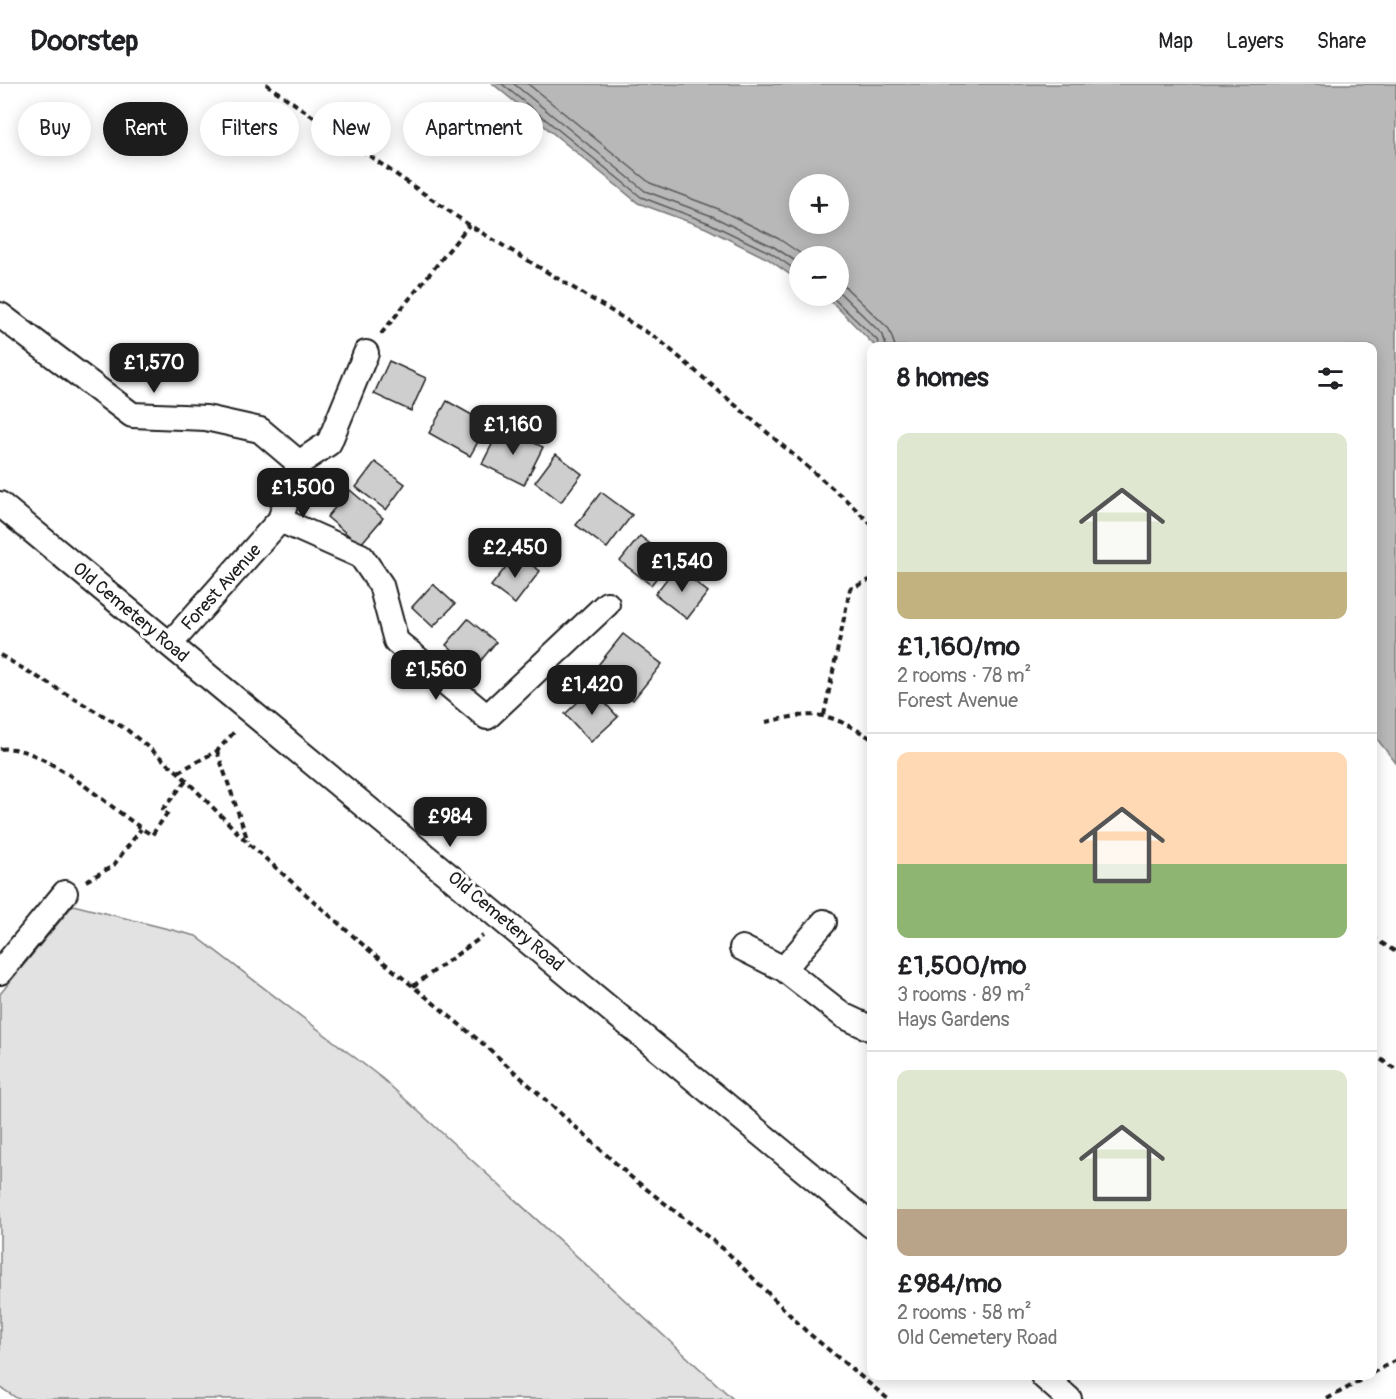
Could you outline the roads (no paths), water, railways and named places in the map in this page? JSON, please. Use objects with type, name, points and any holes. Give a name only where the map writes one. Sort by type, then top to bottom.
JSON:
[{"type":"street","points":[[0,315],[132,415],[206,418],[260,430],[299,464],[329,443],[366,353]]},
{"type":"street","name":"Forest Avenue","points":[[170,644],[280,520],[299,464]]},
{"type":"street","name":"Old Cemetery Road","points":[[0,504],[867,1222]]},
{"type":"street","points":[[280,520],[361,556],[381,585],[396,641],[487,717],[607,604]]},
{"type":"street","points":[[0,972],[65,893]]},
{"type":"street","points":[[784,969],[824,922]]},
{"type":"street","points":[[742,948],[784,969],[844,1016],[867,1027]]},
{"type":"street","points":[[1048,1380],[1069,1399]]},
{"type":"water","points":[[493,84],[1396,84],[1396,763],[1377,739],[1377,342],[871,342],[836,306],[849,306],[849,246],[789,246],[789,274],[768,259],[706,228],[638,203],[543,125],[543,102],[515,102]]}]
